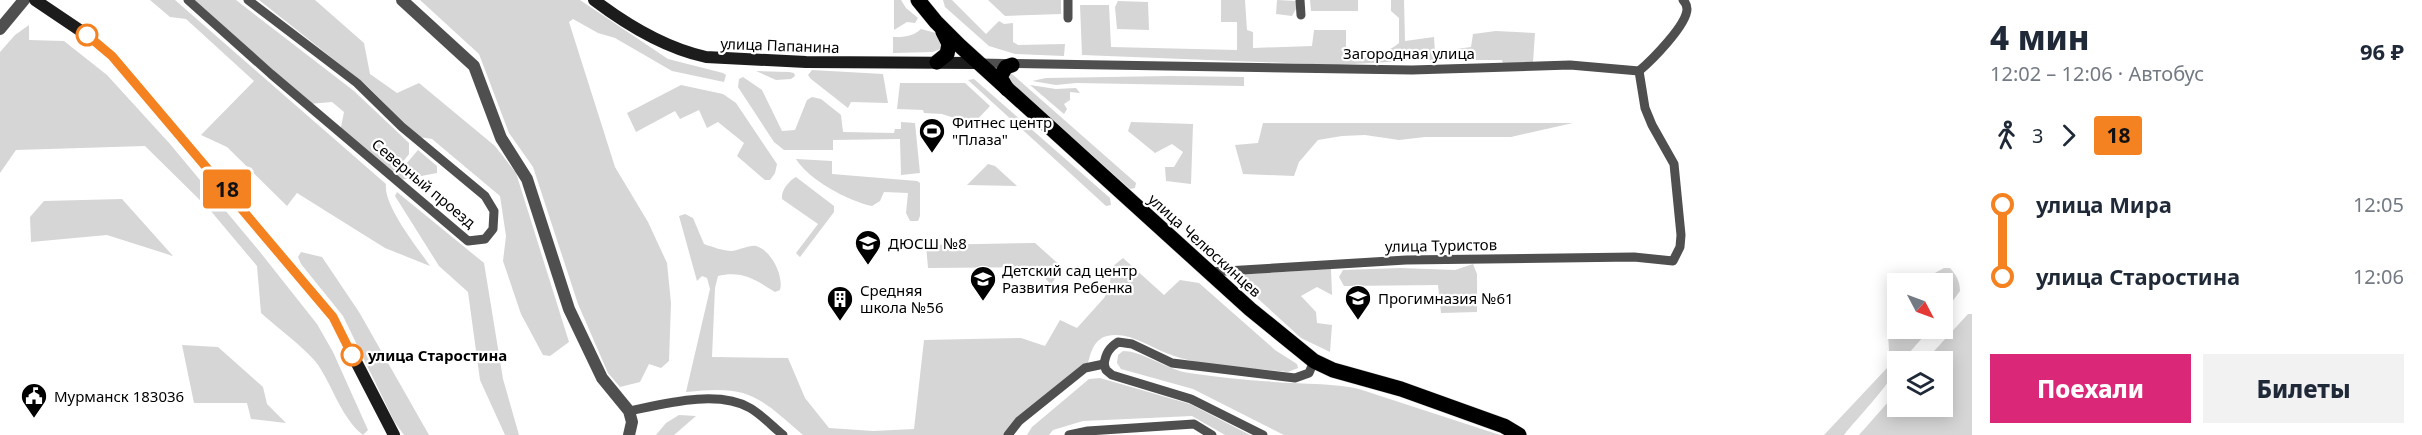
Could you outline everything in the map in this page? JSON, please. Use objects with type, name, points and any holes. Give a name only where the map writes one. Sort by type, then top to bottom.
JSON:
[{"type":"main road","points":[[35,0],[87,35],[112,56],[333,317],[394,435]]},
{"type":"main road","name":"улица Папанина","points":[[594,0],[648,35],[690,54],[706,57],[806,62],[979,63]]},
{"type":"main road","name":"улица Челюскинцев","points":[[918,0],[936,22],[1007,89],[1209,272],[1292,345],[1314,361],[1333,370],[1401,389],[1504,426],[1519,435]]},
{"type":"main road","points":[[936,22],[949,44],[947,54],[937,62]]},
{"type":"main road","points":[[1007,89],[1000,77],[1006,67],[1012,65]]},
{"type":"street","points":[[0,29],[24,0]]},
{"type":"street","name":"Северный проезд","points":[[188,0],[271,74],[468,241],[485,239],[494,229],[494,212],[485,196],[402,127],[357,83],[248,0]]},
{"type":"street","points":[[402,0],[474,66],[501,138],[527,179],[569,309],[602,378],[629,411],[632,422],[629,435]]},
{"type":"street","points":[[1068,0],[1068,18]]},
{"type":"street","points":[[1300,0],[1301,15]]},
{"type":"street","points":[[1639,70],[1650,62],[1684,19],[1687,9],[1683,0]]},
{"type":"street","name":"Загородная улица","points":[[979,63],[1401,70],[1570,65],[1639,70]]},
{"type":"street","name":"улица Туристов","points":[[1209,272],[1406,260],[1634,257],[1673,261],[1680,248],[1682,235],[1674,164],[1645,108],[1639,70]]},
{"type":"street","points":[[1263,435],[1191,399],[1112,375],[1106,370],[1104,364],[1106,354],[1111,346],[1118,342],[1132,344],[1172,363],[1295,378],[1309,373],[1314,361]]},
{"type":"street","points":[[1008,435],[1018,421],[1085,368],[1104,364]]},
{"type":"street","points":[[629,411],[664,404],[724,399],[748,406],[783,435]]},
{"type":"street","points":[[1069,435],[1088,430],[1194,424],[1212,435]]},
{"type":"shaded area","points":[[150,0],[175,0],[386,184],[386,193],[395,214],[430,266],[385,248],[297,193],[287,206],[227,147],[201,135],[254,81],[186,19],[170,17]]},
{"type":"shaded area","points":[[190,0],[236,0],[354,91],[409,143],[409,154],[396,171],[388,170],[340,132],[344,112],[332,102],[309,104]]},
{"type":"shaded area","points":[[259,0],[315,0],[364,43],[370,74],[397,93],[419,83],[495,146],[516,173],[569,342],[550,356],[543,355],[521,314],[503,261],[506,236],[500,196],[432,139],[419,137],[366,85]]},
{"type":"shaded area","points":[[420,0],[580,0],[668,59],[726,75],[724,82],[672,71],[615,38],[598,33],[573,19],[569,22],[615,167],[648,222],[667,263],[671,303],[669,361],[661,368],[649,364],[640,382],[620,387],[608,373],[578,304],[533,167],[509,133],[479,54]]},
{"type":"shaded area","points":[[894,0],[901,0],[906,8],[918,18],[915,23],[907,22],[894,30]]},
{"type":"shaded area","points":[[943,0],[952,0],[986,34],[999,21],[1004,24],[1013,23],[1013,42],[1018,45],[1065,44],[1064,56],[1015,54],[989,46],[945,7]]},
{"type":"shaded area","points":[[988,0],[1061,0],[1061,14],[1005,16]]},
{"type":"shaded area","points":[[1221,0],[1245,0],[1247,30],[1253,32],[1253,48],[1312,46],[1314,30],[1346,30],[1346,52],[1367,57],[1374,56],[1399,43],[1399,18],[1391,11],[1391,0],[1404,0],[1405,41],[1434,37],[1435,52],[1471,47],[1473,34],[1496,31],[1535,33],[1533,62],[1503,64],[1502,60],[1421,60],[1337,65],[1082,55],[1080,5],[1109,5],[1111,47],[1237,50],[1237,22],[1221,22]]},
{"type":"shaded area","points":[[1277,0],[1296,1],[1296,9],[1292,16],[1276,14]]},
{"type":"shaded area","points":[[1310,0],[1358,0],[1358,11],[1311,11]]},
{"type":"shaded area","points":[[1118,1],[1148,2],[1149,30],[1117,29],[1115,7]]},
{"type":"shaded area","points":[[29,25],[29,40],[64,41],[107,75],[170,144],[260,252],[317,324],[333,352],[368,430],[363,435],[349,420],[316,362],[302,347],[261,313],[257,266],[210,210],[145,146],[16,150],[0,173],[0,52],[15,35]]},
{"type":"shaded area","points":[[921,29],[936,33],[943,48],[933,52],[893,53],[893,37],[908,36]]},
{"type":"shaded area","points":[[812,70],[883,74],[888,103],[851,102],[848,108],[811,79],[808,75]]},
{"type":"shaded area","points":[[756,71],[789,72],[794,73],[795,76],[791,79],[776,80]]},
{"type":"shaded area","points":[[1011,73],[1136,183],[1135,188],[1130,189],[1006,79],[1006,74]]},
{"type":"shaded area","points":[[743,77],[762,90],[782,131],[795,130],[807,100],[812,97],[821,99],[841,115],[843,132],[894,133],[895,129],[901,129],[901,122],[915,123],[920,173],[901,175],[900,139],[833,140],[833,150],[784,150],[774,142],[738,87],[739,79]]},
{"type":"shaded area","points":[[1244,77],[1244,86],[1076,83],[1056,85],[1032,81],[1046,78]]},
{"type":"shaded area","points":[[974,79],[1110,198],[1111,205],[1106,206],[968,80]]},
{"type":"shaded area","points":[[900,83],[965,83],[990,106],[973,124],[942,114],[924,113],[923,110],[897,109]]},
{"type":"shaded area","points":[[681,85],[723,94],[736,103],[777,164],[770,180],[765,180],[737,156],[744,143],[718,122],[707,128],[699,110],[680,119],[675,111],[636,132],[627,113]]},
{"type":"shaded area","points":[[1030,85],[1056,89],[1076,88],[1080,93],[1070,92],[1070,100],[1064,104],[1067,109],[1064,114]]},
{"type":"shaded area","points":[[1131,122],[1193,124],[1191,184],[1166,181],[1165,167],[1174,167],[1183,152],[1172,144],[1155,153],[1128,131]]},
{"type":"shaded area","points":[[1263,123],[1573,123],[1511,137],[1425,137],[1399,140],[1365,135],[1342,136],[1318,140],[1299,162],[1294,176],[1243,174],[1235,145],[1258,143]]},
{"type":"shaded area","points":[[418,150],[437,166],[437,173],[400,180],[395,177]]},
{"type":"shaded area","points":[[796,159],[832,161],[832,174],[917,181],[920,183],[918,221],[910,221],[906,213],[908,193],[884,192],[880,201],[872,206],[862,203],[819,182]]},
{"type":"shaded area","points":[[988,164],[995,166],[1017,186],[967,185]]},
{"type":"shaded area","points":[[796,177],[834,206],[834,212],[800,257],[796,253],[818,224],[782,199],[786,186]]},
{"type":"shaded area","points":[[397,192],[484,263],[503,379],[519,435],[505,435],[480,380],[468,292],[439,266],[395,196]]},
{"type":"shaded area","points":[[122,199],[173,256],[107,235],[31,242],[30,217],[44,201]]},
{"type":"shaded area","points":[[685,214],[693,218],[704,244],[732,251],[750,246],[762,248],[775,264],[780,278],[780,290],[775,292],[742,275],[718,276],[715,288],[712,357],[788,358],[805,398],[829,428],[873,431],[914,429],[924,340],[1021,338],[1045,346],[1060,320],[1077,328],[1104,298],[1109,289],[1112,267],[1123,258],[1164,295],[1180,280],[1199,283],[1275,350],[1297,364],[1298,368],[1288,372],[1196,362],[1161,351],[1139,340],[1115,335],[1107,336],[1095,345],[1087,369],[1024,416],[1011,435],[803,435],[774,410],[751,396],[724,390],[686,392],[710,289],[707,278],[702,276],[697,281],[679,216]]},
{"type":"shaded area","points":[[1035,243],[1062,267],[1051,285],[1036,267],[928,268],[926,245]]},
{"type":"shaded area","points":[[301,252],[322,257],[359,312],[429,435],[404,435],[394,421],[343,316],[301,264],[298,257]]},
{"type":"shaded area","points":[[1473,264],[1477,274],[1477,312],[1441,313],[1438,285],[1344,286],[1339,277],[1343,270],[1400,268],[1455,270]]},
{"type":"shaded area","points":[[1944,268],[1950,268],[1954,273],[1960,291],[1953,300],[1953,273],[1935,273]]},
{"type":"shaded area","points":[[1331,269],[1332,295],[1317,287],[1301,296],[1316,312],[1317,323],[1332,325],[1330,352],[1301,338],[1232,275]]},
{"type":"shaded area","points":[[1968,314],[1972,314],[1972,435],[1859,435],[1887,403],[1887,417],[1953,417],[1953,351],[1934,351],[1945,339],[1953,339],[1953,330]]},
{"type":"shaded area","points":[[1888,339],[1921,339],[1911,351],[1889,351]]},
{"type":"shaded area","points":[[182,345],[218,347],[263,387],[267,404],[286,423],[251,419],[247,403],[194,403]]},
{"type":"shaded area","points":[[1123,351],[1139,354],[1189,373],[1359,389],[1500,435],[1284,435],[1193,389],[1121,369],[1117,363],[1118,355]]},
{"type":"shaded area","points":[[1887,368],[1887,384],[1844,435],[1824,435]]},
{"type":"shaded area","points":[[1100,378],[1190,404],[1250,435],[1225,435],[1192,416],[1083,421],[1053,430],[1049,435],[1027,435],[1032,427],[1089,379]]},
{"type":"shaded area","points":[[679,415],[696,416],[674,435],[656,435],[666,423]]},
{"type":"bus line","name":"18","points":[[87,35],[112,56],[276,248],[333,317],[352,355]]},
{"type":"place","name":"Фитнес центр \"Плаза\"","points":[[932,154]]},
{"type":"place","name":"ДЮСШ №8","points":[[868,266]]},
{"type":"place","name":"Детский сад центр Развития Ребенка","points":[[983,302]]},
{"type":"place","name":"Прогимназия №61","points":[[1358,321]]},
{"type":"place","name":"Средняя школа №56","points":[[840,322]]},
{"type":"place","name":"улица Старостина","points":[[352,355]]},
{"type":"place","name":"Мурманск 183036","points":[[34,419]]}]
